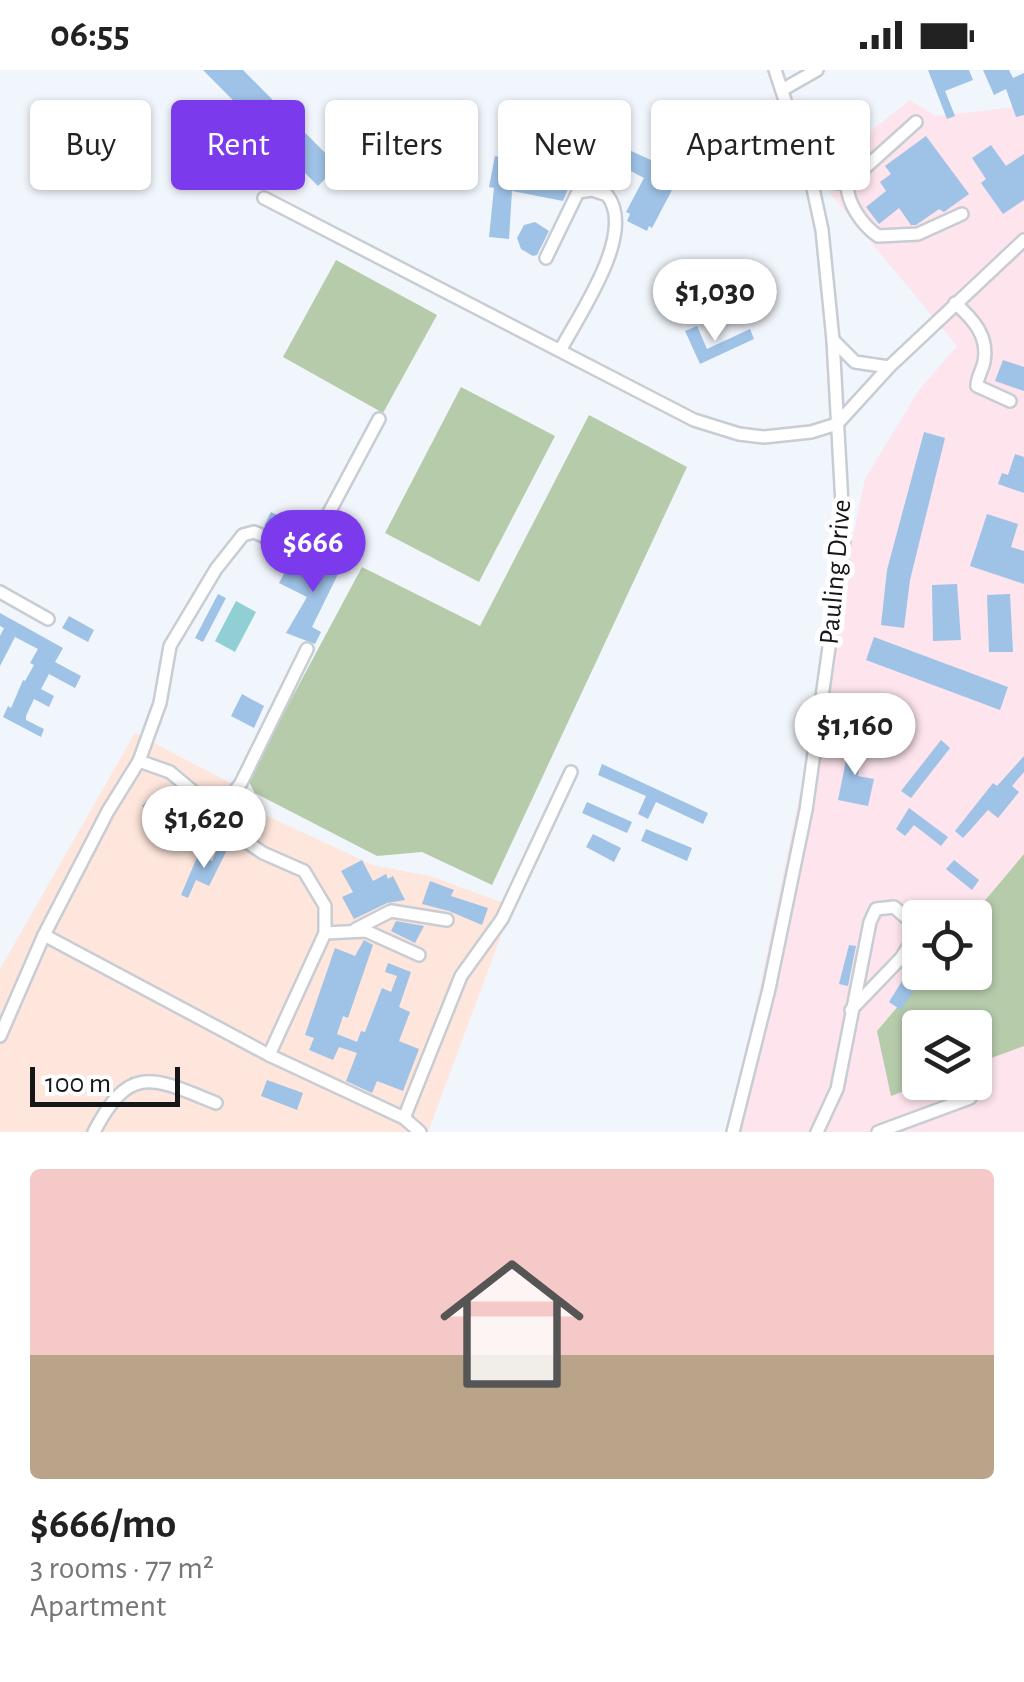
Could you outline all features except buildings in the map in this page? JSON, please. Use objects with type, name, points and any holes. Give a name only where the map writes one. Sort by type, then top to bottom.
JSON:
[{"type":"street","name":"Pauling Drive","points":[[775,70],[785,100]]},
{"type":"street","points":[[782,90],[817,70]]},
{"type":"street","points":[[870,163],[916,122]]},
{"type":"street","points":[[546,258],[578,192],[592,190],[611,199],[615,209],[614,244],[562,349]]},
{"type":"street","name":"Pauling Drive","points":[[733,1132],[773,971],[806,810],[844,542],[832,340],[822,230],[814,190]]},
{"type":"street","points":[[846,190],[861,220],[878,236],[918,234],[962,214]]},
{"type":"street","points":[[264,198],[694,420],[738,434],[784,436],[837,424],[889,367],[1024,240]]},
{"type":"street","points":[[956,303],[974,319],[982,335],[984,361],[977,386],[1010,401]]},
{"type":"street","points":[[832,340],[855,362],[889,367]]},
{"type":"street","points":[[0,1036],[3,1016],[108,811],[139,760],[160,703],[170,646],[216,569],[244,534],[254,532],[295,549],[316,537],[379,419]]},
{"type":"street","points":[[0,592],[48,619]]},
{"type":"street","points":[[217,815],[241,783],[307,649]]},
{"type":"street","points":[[139,760],[170,772],[228,829],[263,853],[304,871],[324,906],[325,934],[269,1054]]},
{"type":"street","points":[[404,1118],[461,976],[502,919],[571,772]]},
{"type":"street","points":[[817,1132],[837,1089],[852,1010],[876,909],[894,907],[910,921],[912,941],[852,1010]]},
{"type":"street","points":[[325,934],[356,929],[391,911],[447,920]]},
{"type":"street","points":[[356,929],[419,955]]},
{"type":"street","points":[[44,935],[269,1054],[404,1118],[420,1132]]},
{"type":"street","points":[[94,1132],[119,1092],[138,1080],[166,1082],[216,1103]]},
{"type":"street","points":[[878,1132],[965,1100]]},
{"type":"shaded area","points":[[910,100],[936,116],[1024,106],[1024,854],[985,900],[902,900],[902,990],[912,990],[877,1031],[892,1095],[902,1091],[902,1100],[992,1100],[992,1058],[1024,1046],[1024,1132],[730,1132],[865,479],[919,390],[957,346],[827,190],[870,190],[870,132]]},
{"type":"shaded area","points":[[135,733],[240,788],[243,805],[373,865],[430,876],[512,906],[428,1132],[0,1132],[0,969]]},
{"type":"green space","points":[[336,260],[437,315],[383,413],[283,357]]},
{"type":"green space","points":[[461,387],[555,436],[479,582],[385,533]]},
{"type":"green space","points":[[589,415],[687,467],[492,885],[422,852],[377,856],[255,793],[248,780],[362,567],[480,626]]},
{"type":"green space","points":[[1024,854],[1024,1046],[992,1058],[992,1010],[902,1010],[902,1092],[891,1096],[877,1031],[912,990],[992,990],[992,900],[985,900]]},
{"type":"water","points":[[236,601],[256,612],[235,652],[215,641]]}]
